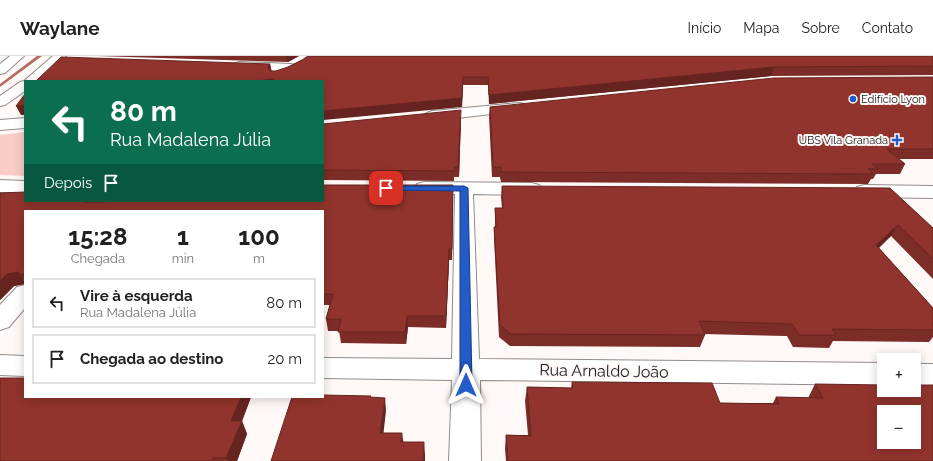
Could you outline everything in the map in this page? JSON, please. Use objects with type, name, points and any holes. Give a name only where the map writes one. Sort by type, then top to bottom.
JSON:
[{"type":"street","points":[[0,70],[18,56]]},
{"type":"street","points":[[32,80],[63,58]]},
{"type":"street","points":[[273,78],[304,60]]},
{"type":"street","points":[[228,66],[291,68]]},
{"type":"street","points":[[0,102],[24,86]]},
{"type":"street","points":[[417,117],[535,105]]},
{"type":"street","points":[[0,125],[24,123]]},
{"type":"street","points":[[0,186],[24,187]]},
{"type":"street","points":[[409,188],[552,189]]},
{"type":"street","points":[[464,188],[466,370],[464,461]]},
{"type":"street","points":[[846,191],[933,192]]},
{"type":"street","points":[[0,321],[24,294]]},
{"type":"street","points":[[0,365],[24,366]]},
{"type":"street","name":"Rua Arnaldo João","points":[[324,368],[877,374]]},
{"type":"street","points":[[921,375],[933,375]]},
{"type":"shaded area","points":[[24,132],[24,176],[0,175],[0,135]]},
{"type":"building","points":[[308,56],[933,56],[933,66],[774,67],[489,95],[488,77],[463,77],[462,98],[324,111],[324,80],[37,80],[61,57],[270,64],[268,67],[270,71],[276,71],[288,67]]},
{"type":"building","points":[[933,77],[933,149],[887,149],[905,164],[872,164],[878,169],[868,169],[873,174],[501,172],[501,167],[493,167],[490,107],[774,78]]},
{"type":"building","points":[[24,95],[24,105],[16,106]]},
{"type":"building","points":[[461,110],[458,167],[454,167],[454,171],[324,170],[324,124]]},
{"type":"building","points":[[324,185],[453,185],[452,249],[449,249],[446,316],[407,316],[405,332],[338,332],[341,319],[326,319],[333,294],[324,294],[324,210],[24,210],[24,275],[19,274],[18,272],[7,274],[0,281],[0,193],[24,192],[24,202],[324,202]]},
{"type":"building","points":[[502,186],[890,188],[933,228],[933,259],[898,225],[876,245],[933,308],[933,330],[832,329],[836,335],[799,335],[792,324],[699,321],[705,335],[511,334],[500,325],[494,227],[496,227],[495,208],[503,208]]},
{"type":"building","points":[[0,378],[24,378],[24,398],[241,398],[231,421],[242,421],[226,458],[213,458],[212,461],[0,461]]},
{"type":"building","points":[[572,382],[712,383],[720,403],[779,404],[776,397],[823,398],[815,384],[877,385],[877,397],[921,397],[921,385],[933,385],[933,461],[508,461],[506,435],[531,436],[527,387],[573,388]]},
{"type":"building","points":[[324,395],[371,396],[370,397],[385,398],[380,433],[402,433],[401,442],[424,442],[423,461],[271,461],[292,398],[324,398]]},
{"type":"waterway","points":[[0,86],[40,56]]},
{"type":"place","name":"Edifício Lyon","points":[[853,99]]},
{"type":"place","name":"UBS Vila Granada","points":[[897,140]]},
{"type":"route","points":[[386,188],[464,188],[466,385]]}]
